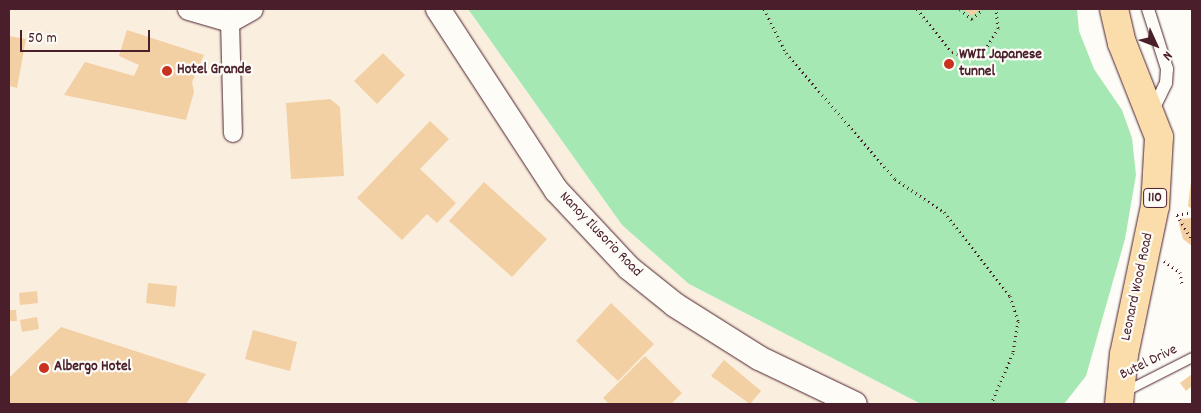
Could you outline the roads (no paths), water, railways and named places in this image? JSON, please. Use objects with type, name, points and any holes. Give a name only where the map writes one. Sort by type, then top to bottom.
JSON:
[{"type":"main road","name":"Nanoy Ilusorio Road","points":[[438,9],[556,190],[629,268],[675,305],[759,358],[856,404]]},
{"type":"main road","name":"Leonard Wood Road","points":[[1114,9],[1122,43],[1152,112],[1159,137],[1155,206],[1114,400]]},
{"type":"street","points":[[188,9],[230,21],[252,9]]},
{"type":"street","points":[[1148,9],[1167,69],[1166,83],[1152,112]]},
{"type":"street","points":[[230,21],[232,134]]},
{"type":"lane","name":"Butel Drive","points":[[1114,400],[1192,357]]},
{"type":"place","name":"WWII Japanese tunnel","points":[[949,64]]},
{"type":"place","name":"Hotel Grande","points":[[167,71]]},
{"type":"place","name":"Albergo Hotel","points":[[44,368]]}]
